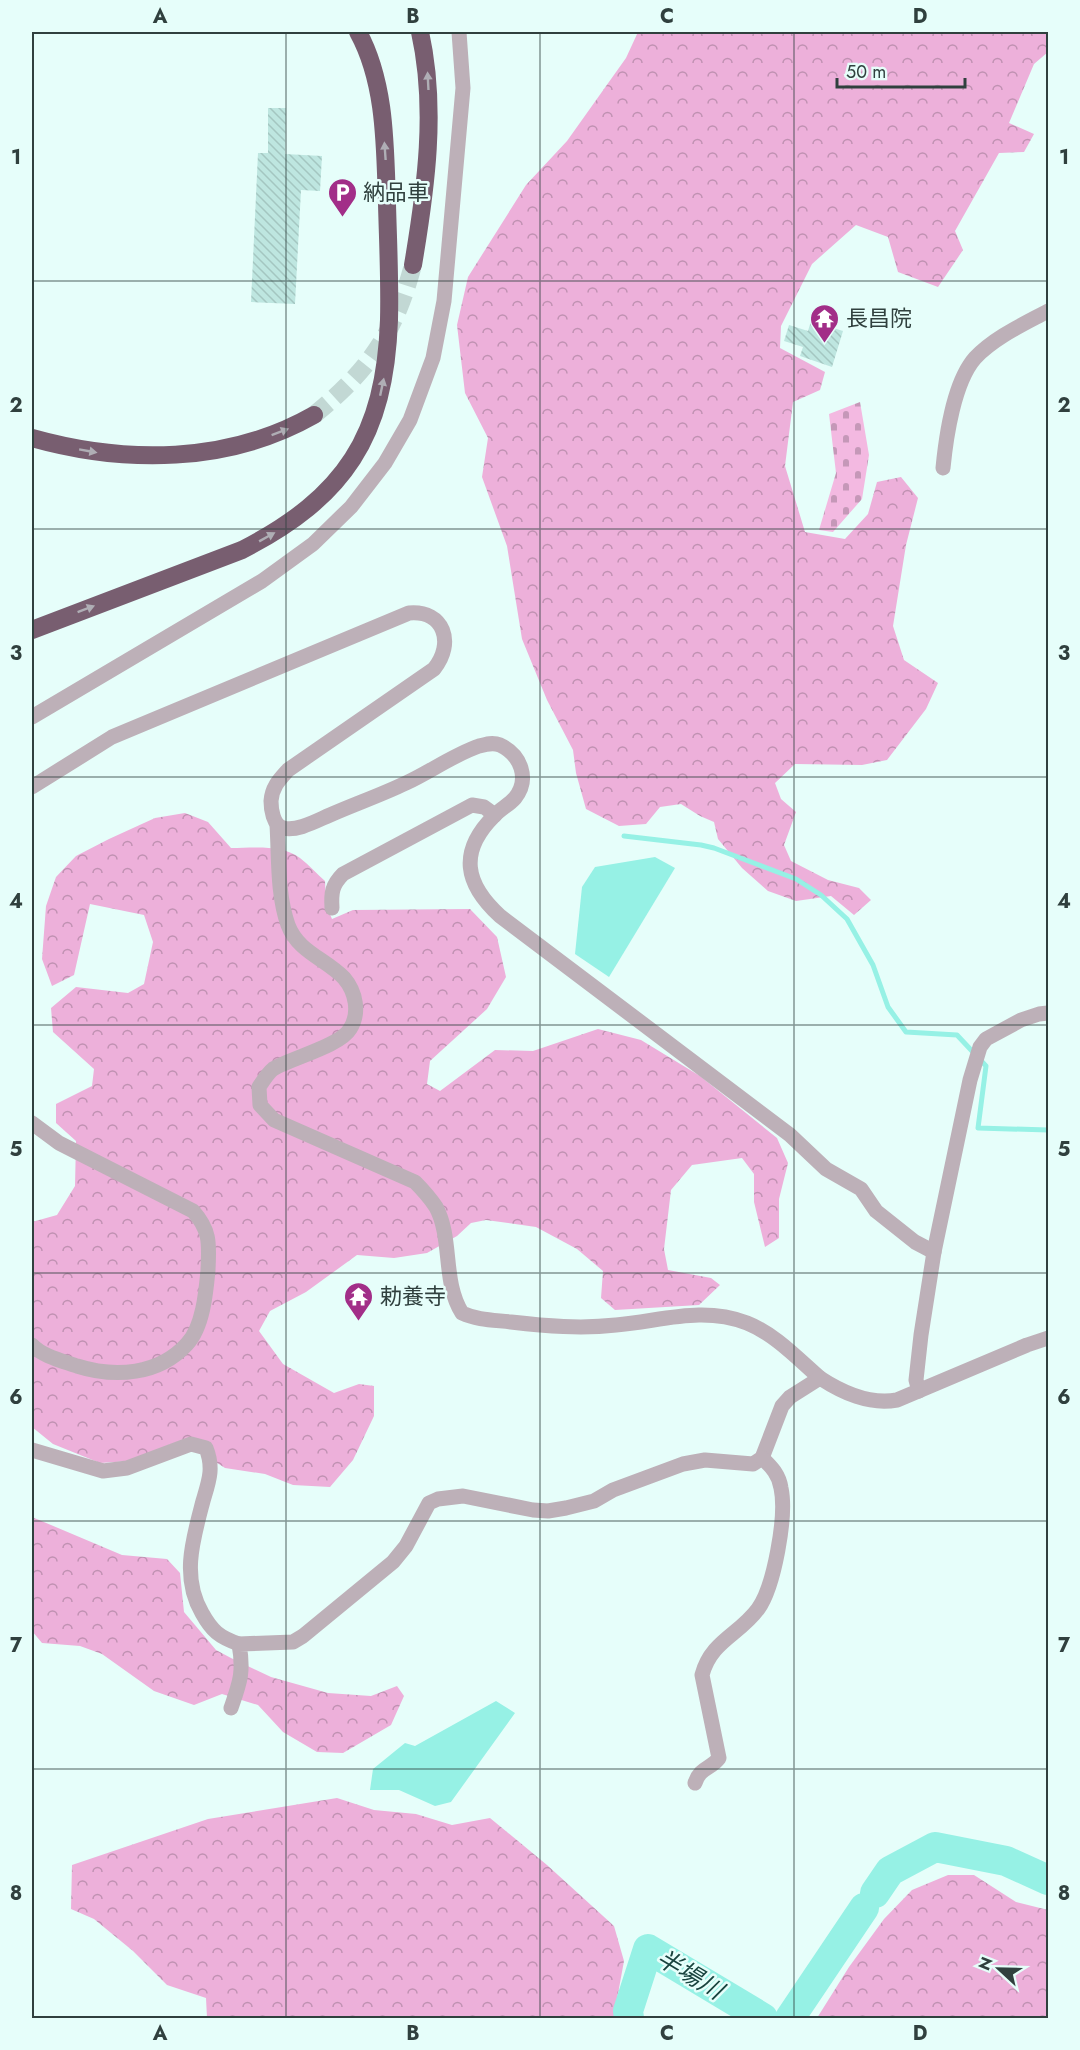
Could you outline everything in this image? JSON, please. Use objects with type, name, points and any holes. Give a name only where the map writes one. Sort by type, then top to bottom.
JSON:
[{"type":"highway","points":[[32,630],[242,550],[270,535],[296,519],[319,499],[339,478],[357,450],[375,413],[382,391],[388,345],[390,287],[382,115],[372,70],[358,32]]},
{"type":"highway","points":[[412,265],[421,218],[429,106],[428,75],[420,32]]},
{"type":"highway","points":[[32,438],[99,453],[128,456],[183,454],[237,446],[290,428],[314,414]]},
{"type":"street","points":[[32,717],[262,581],[313,544],[351,507],[385,463],[410,420],[433,358],[444,301],[464,88],[459,32]]},
{"type":"street","points":[[943,468],[947,432],[959,387],[975,359],[1006,334],[1048,311]]},
{"type":"street","points":[[32,788],[112,737],[409,612],[430,615],[442,630],[445,650],[434,669],[288,770],[275,784],[271,806],[277,825],[283,903],[289,927],[305,949],[344,978],[353,995],[357,1014],[350,1031],[339,1039],[272,1070],[259,1087],[260,1105],[274,1120],[415,1182],[437,1209],[444,1233],[455,1303],[462,1313],[481,1319],[566,1328],[615,1326],[704,1313],[730,1317],[767,1333],[834,1387],[868,1401],[883,1402],[897,1400],[1048,1338]]},
{"type":"street","points":[[277,825],[289,828],[313,822],[405,783],[475,747],[495,743],[502,746],[517,759],[522,767],[523,777],[515,798],[495,815],[474,842],[471,859],[473,881],[488,905],[790,1135],[826,1169],[861,1189],[876,1210],[915,1242],[934,1252]]},
{"type":"street","points":[[332,908],[333,883],[343,874],[472,805],[484,807],[495,815]]},
{"type":"street","points":[[919,1391],[916,1380],[934,1252],[974,1065],[980,1047],[986,1039],[1021,1020],[1048,1013]]},
{"type":"street","points":[[32,1123],[59,1143],[193,1211],[204,1223],[209,1241],[207,1285],[198,1324],[188,1344],[162,1363],[132,1373],[98,1372],[66,1362],[32,1345]]},
{"type":"street","points":[[32,1450],[102,1471],[127,1468],[191,1444],[206,1448],[211,1462],[209,1480],[190,1556],[189,1573],[196,1603],[211,1629],[225,1640],[239,1644],[293,1642],[393,1562],[406,1546],[429,1503],[438,1499],[463,1497],[548,1511],[594,1501],[613,1490],[683,1464],[705,1460],[753,1464],[762,1458],[782,1406],[790,1397],[820,1378]]},
{"type":"street","points":[[694,1783],[703,1769],[719,1758],[702,1675],[705,1662],[714,1650],[757,1611],[767,1595],[782,1530],[782,1489],[776,1471],[762,1458]]},
{"type":"street","points":[[231,1708],[242,1664],[239,1644]]},
{"type":"green space","points":[[638,32],[1048,32],[1048,52],[1034,64],[1009,123],[1034,134],[1024,152],[999,153],[955,231],[963,250],[938,287],[898,272],[888,237],[856,225],[812,264],[781,326],[780,348],[825,372],[820,390],[793,402],[785,466],[805,532],[845,539],[868,514],[877,482],[901,477],[918,498],[906,545],[893,626],[904,660],[938,683],[926,709],[887,760],[862,765],[795,764],[775,783],[781,799],[796,812],[784,845],[791,861],[828,880],[859,888],[871,900],[854,915],[831,896],[796,901],[768,891],[742,868],[718,839],[714,822],[681,804],[660,807],[646,824],[619,826],[586,809],[576,773],[573,750],[547,700],[522,639],[507,546],[482,477],[488,438],[465,393],[457,325],[468,277],[526,185],[567,141],[626,58]]},
{"type":"green space","points":[[860,402],[869,455],[862,499],[833,532],[819,530],[836,473],[829,414]]},
{"type":"green space","points":[[185,813],[208,822],[231,848],[276,849],[300,858],[325,881],[326,905],[332,919],[353,910],[470,909],[497,937],[506,977],[487,1009],[430,1061],[427,1084],[440,1091],[495,1050],[533,1051],[598,1029],[641,1040],[700,1076],[777,1138],[788,1163],[779,1199],[779,1238],[765,1247],[754,1202],[754,1174],[742,1158],[692,1165],[671,1190],[664,1249],[668,1270],[711,1278],[720,1285],[699,1305],[615,1310],[601,1298],[603,1271],[577,1249],[536,1227],[486,1220],[471,1223],[457,1236],[427,1253],[394,1258],[357,1255],[306,1292],[270,1311],[259,1331],[283,1364],[334,1393],[359,1384],[374,1386],[374,1416],[353,1460],[330,1487],[293,1485],[265,1474],[225,1468],[200,1452],[171,1444],[131,1461],[100,1463],[53,1444],[32,1427],[32,1222],[57,1215],[75,1186],[76,1141],[56,1123],[56,1104],[92,1086],[94,1069],[53,1032],[51,1008],[76,987],[128,993],[144,984],[153,942],[144,915],[90,904],[74,975],[52,986],[42,959],[46,906],[56,877],[76,856],[155,818]]},
{"type":"green space","points":[[32,1517],[122,1555],[167,1559],[180,1573],[184,1612],[216,1650],[271,1677],[328,1693],[371,1696],[397,1686],[404,1696],[391,1725],[343,1753],[317,1752],[283,1732],[258,1705],[222,1694],[194,1705],[154,1691],[102,1654],[80,1646],[42,1643],[32,1631]]},
{"type":"green space","points":[[337,1798],[374,1810],[416,1814],[452,1825],[490,1818],[547,1865],[614,1926],[624,1961],[615,2010],[617,2018],[207,2018],[206,1998],[167,1985],[133,1951],[94,1919],[71,1909],[72,1865],[208,1819]]},
{"type":"green space","points":[[948,1875],[974,1875],[1016,1902],[1048,1910],[1048,2018],[817,2018],[849,1967],[884,1919],[912,1890]]},
{"type":"water","points":[[655,857],[675,868],[609,977],[575,954],[582,887],[595,867]]},
{"type":"water","points":[[496,1701],[515,1713],[451,1802],[435,1806],[399,1790],[370,1790],[373,1769],[405,1743],[415,1746]]},
{"type":"building","points":[[268,108],[286,108],[285,154],[322,156],[320,191],[301,190],[295,304],[251,302],[258,153],[268,153]]},
{"type":"building","points":[[811,321],[843,331],[832,367],[800,356],[803,347],[784,341],[789,325],[808,331]]},
{"type":"waterway","points":[[624,836],[714,848],[796,879],[821,895],[847,919],[873,965],[888,1007],[906,1032],[957,1035],[986,1066],[978,1128],[1048,1130]]},
{"type":"waterway","name":"半場川","points":[[875,1893],[890,1871],[935,1847],[1006,1861],[1048,1880]]},
{"type":"waterway","name":"半場川","points":[[790,2018],[864,1908]]},
{"type":"waterway","name":"半場川","points":[[629,2018],[628,2011],[648,1949],[763,2018]]},
{"type":"tunnel","points":[[314,415],[350,382],[377,349],[398,311],[413,265]]},
{"type":"place","name":"納品車","points":[[342,218]]},
{"type":"place","name":"長昌院","points":[[825,344]]},
{"type":"place","name":"勅養寺","points":[[359,1322]]}]
